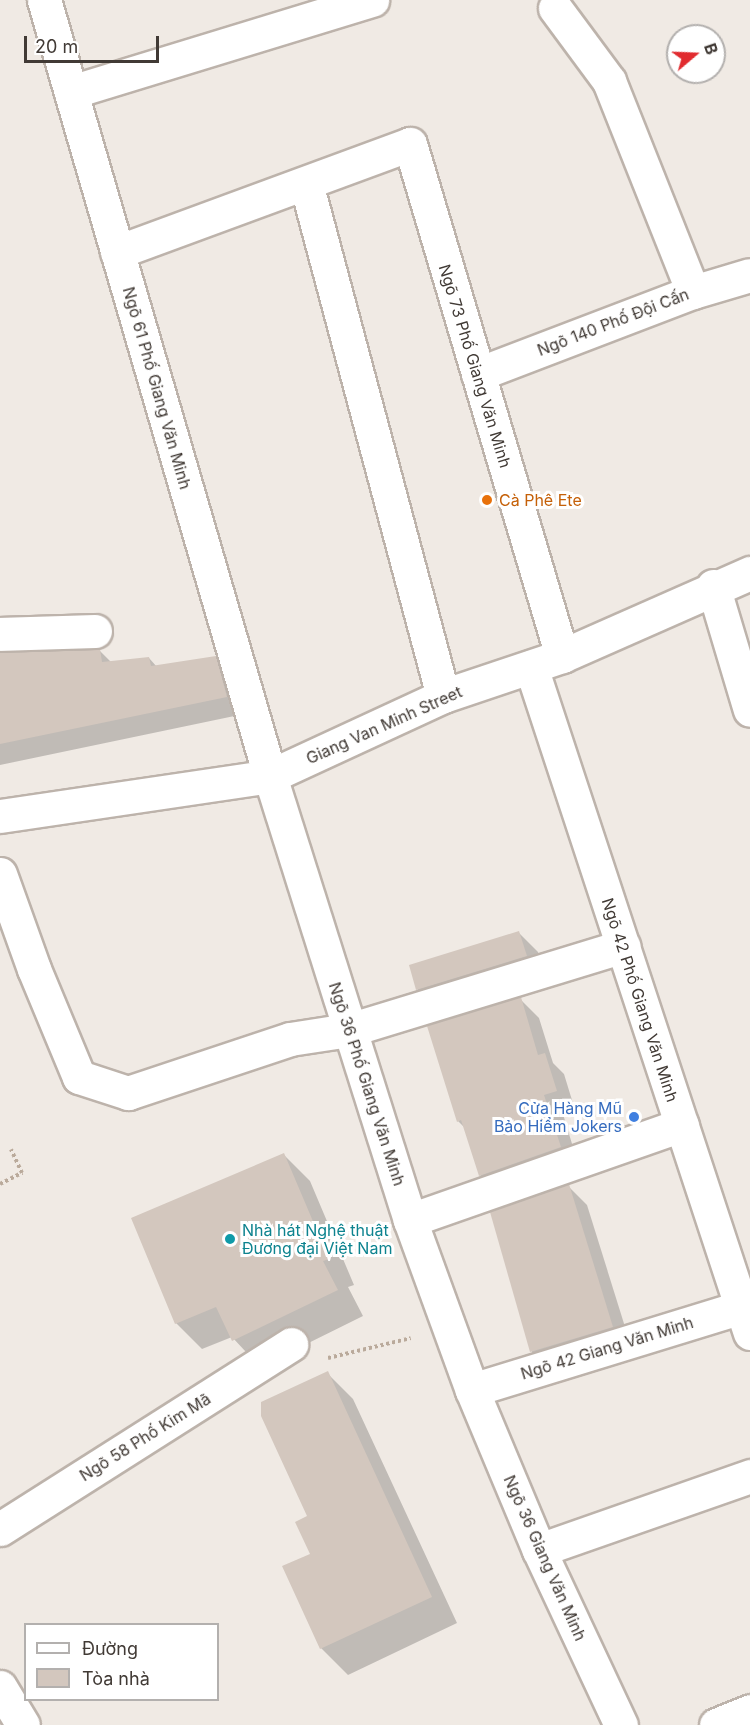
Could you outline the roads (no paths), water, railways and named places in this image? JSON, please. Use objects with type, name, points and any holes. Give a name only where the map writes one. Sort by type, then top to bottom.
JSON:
[{"type":"street","name":"Ngõ 61 Phố Giang Văn Minh","points":[[44,0],[270,776]]},
{"type":"street","points":[[70,92],[372,0]]},
{"type":"street","points":[[555,8],[609,81],[693,292]]},
{"type":"street","name":"Ngõ 73 Phố Giang Văn Minh","points":[[306,183],[410,144],[562,656]]},
{"type":"street","points":[[117,252],[306,183],[443,696]]},
{"type":"street","name":"Ngõ 140 Phố Đội Cấn","points":[[478,374],[693,292],[750,275]]},
{"type":"street","name":"Giang Van Minh Street","points":[[0,816],[270,776],[443,696],[562,656],[713,586],[750,573]]},
{"type":"street","points":[[713,586],[750,710]]},
{"type":"street","points":[[0,634],[95,632]]},
{"type":"street","name":"Ngõ 42 Phố Giang Văn Minh","points":[[531,667],[747,1322]]},
{"type":"street","name":"Ngõ 36 Phố Giang Văn Minh","points":[[270,776],[410,1220],[472,1390]]},
{"type":"street","points":[[0,874],[8,924],[79,1077],[128,1093],[290,1039],[349,1030],[622,946]]},
{"type":"street","points":[[410,1220],[682,1125]]},
{"type":"street","name":"Ngõ 42 Giang Văn Minh","points":[[472,1390],[747,1322]]},
{"type":"street","name":"Ngõ 58 Phố Kim Mã","points":[[0,1529],[291,1344]]},
{"type":"street","name":"Ngõ 36 Giang Văn Minh","points":[[472,1390],[539,1550],[621,1725]]},
{"type":"street","points":[[539,1550],[750,1476]]},
{"type":"street","points":[[0,1688],[23,1725]]},
{"type":"street","points":[[716,1725],[750,1711]]},
{"type":"place","name":"Cà Phê Ete","points":[[487,500]]},
{"type":"place","name":"Cửa Hàng Mũ Bảo Hiểm Jokers","points":[[634,1117]]},
{"type":"place","name":"Nhà hát Nghệ thuật Đương đại Việt Nam","points":[[230,1239]]}]
